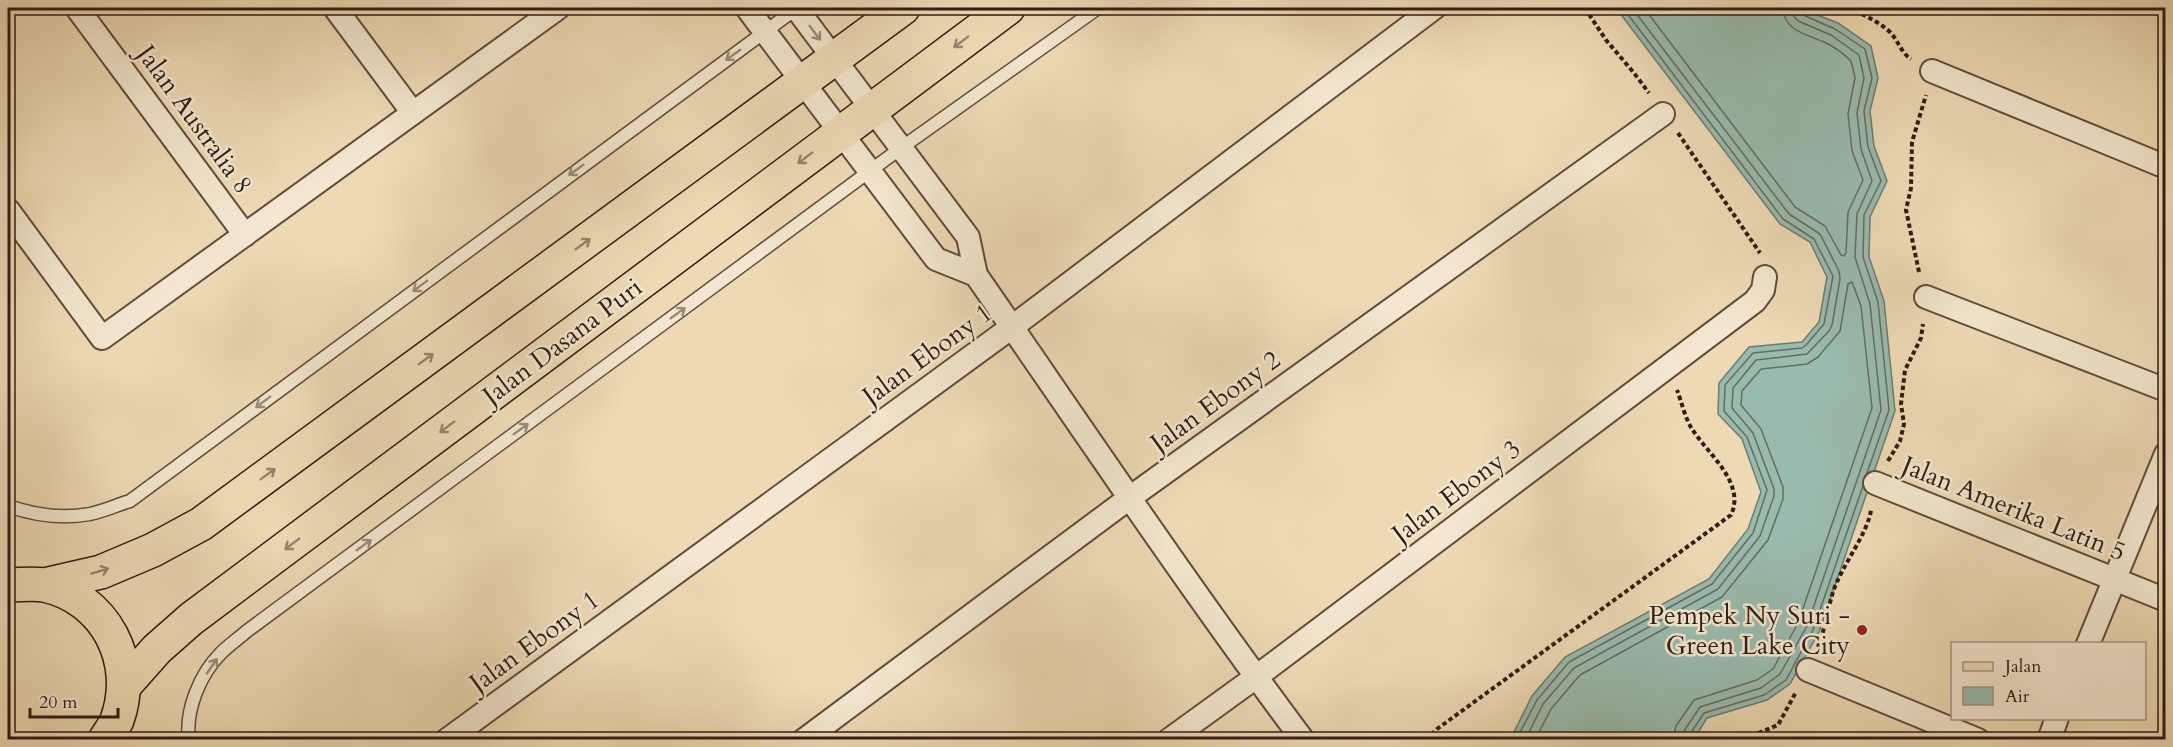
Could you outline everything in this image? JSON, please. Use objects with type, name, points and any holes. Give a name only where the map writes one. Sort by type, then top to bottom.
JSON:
[{"type":"main road","points":[[8,585],[44,585],[101,572],[153,550],[201,524],[903,8]]},
{"type":"main road","name":"Jalan Dasana Puri","points":[[125,685],[157,649],[191,619],[1008,8]]},
{"type":"main road","points":[[44,585],[76,597],[103,620],[120,651],[125,685],[114,734]]},
{"type":"street","name":"Jalan Australia 8","points":[[77,8],[245,235]]},
{"type":"street","points":[[335,8],[412,113]]},
{"type":"street","points":[[747,8],[936,259],[976,275]]},
{"type":"street","points":[[796,8],[968,237],[976,275],[1128,499],[1304,740]]},
{"type":"street","name":"Jalan Ebony 1","points":[[447,740],[1012,327],[1434,8]]},
{"type":"street","points":[[8,210],[102,338],[551,9]]},
{"type":"street","points":[[1932,71],[2166,167]]},
{"type":"street","name":"Jalan Ebony 2","points":[[804,740],[1128,499],[1663,114]]},
{"type":"street","name":"Jalan Ebony 3","points":[[1169,740],[1755,301],[1763,290],[1765,277]]},
{"type":"street","points":[[1926,297],[2166,390]]},
{"type":"street","points":[[2089,642],[2166,454]]},
{"type":"street","name":"Jalan Amerika Latin 5","points":[[1875,483],[2166,600]]},
{"type":"street","points":[[1808,670],[1978,740]]},
{"type":"street","points":[[2049,740],[2056,720]]},
{"type":"lane","points":[[8,506],[27,512],[59,516],[91,514],[130,501],[796,8]]},
{"type":"lane","points":[[189,740],[188,726],[191,706],[203,680],[220,654],[257,624],[901,148],[1098,8]]},
{"type":"path","points":[[1585,8],[1606,40],[1634,73],[1761,255],[1765,277]]},
{"type":"path","points":[[1713,740],[1754,735],[1778,725],[1808,670],[1825,630],[1833,592],[1847,559],[1870,518],[1875,483],[1900,441],[1904,424],[1901,404],[1905,370],[1921,338],[1926,297],[1914,254],[1906,210],[1911,188],[1912,142],[1932,71],[1906,56],[1890,33],[1867,16],[1848,8]]},
{"type":"path","points":[[1426,740],[1437,729],[1731,515],[1734,502],[1731,482],[1691,428],[1669,367]]},
{"type":"water","points":[[1616,8],[1799,8],[1838,23],[1871,46],[1878,78],[1870,111],[1874,146],[1887,181],[1870,217],[1869,257],[1884,301],[1895,411],[1819,632],[1790,684],[1767,700],[1707,718],[1694,739],[1510,740],[1532,696],[1565,657],[1709,579],[1748,529],[1761,492],[1742,439],[1718,414],[1719,383],[1749,347],[1802,342],[1819,322],[1827,277],[1810,242],[1780,224]]},
{"type":"place","name":"Pempek Ny Suri - Green Lake City","points":[[1862,630]]}]
